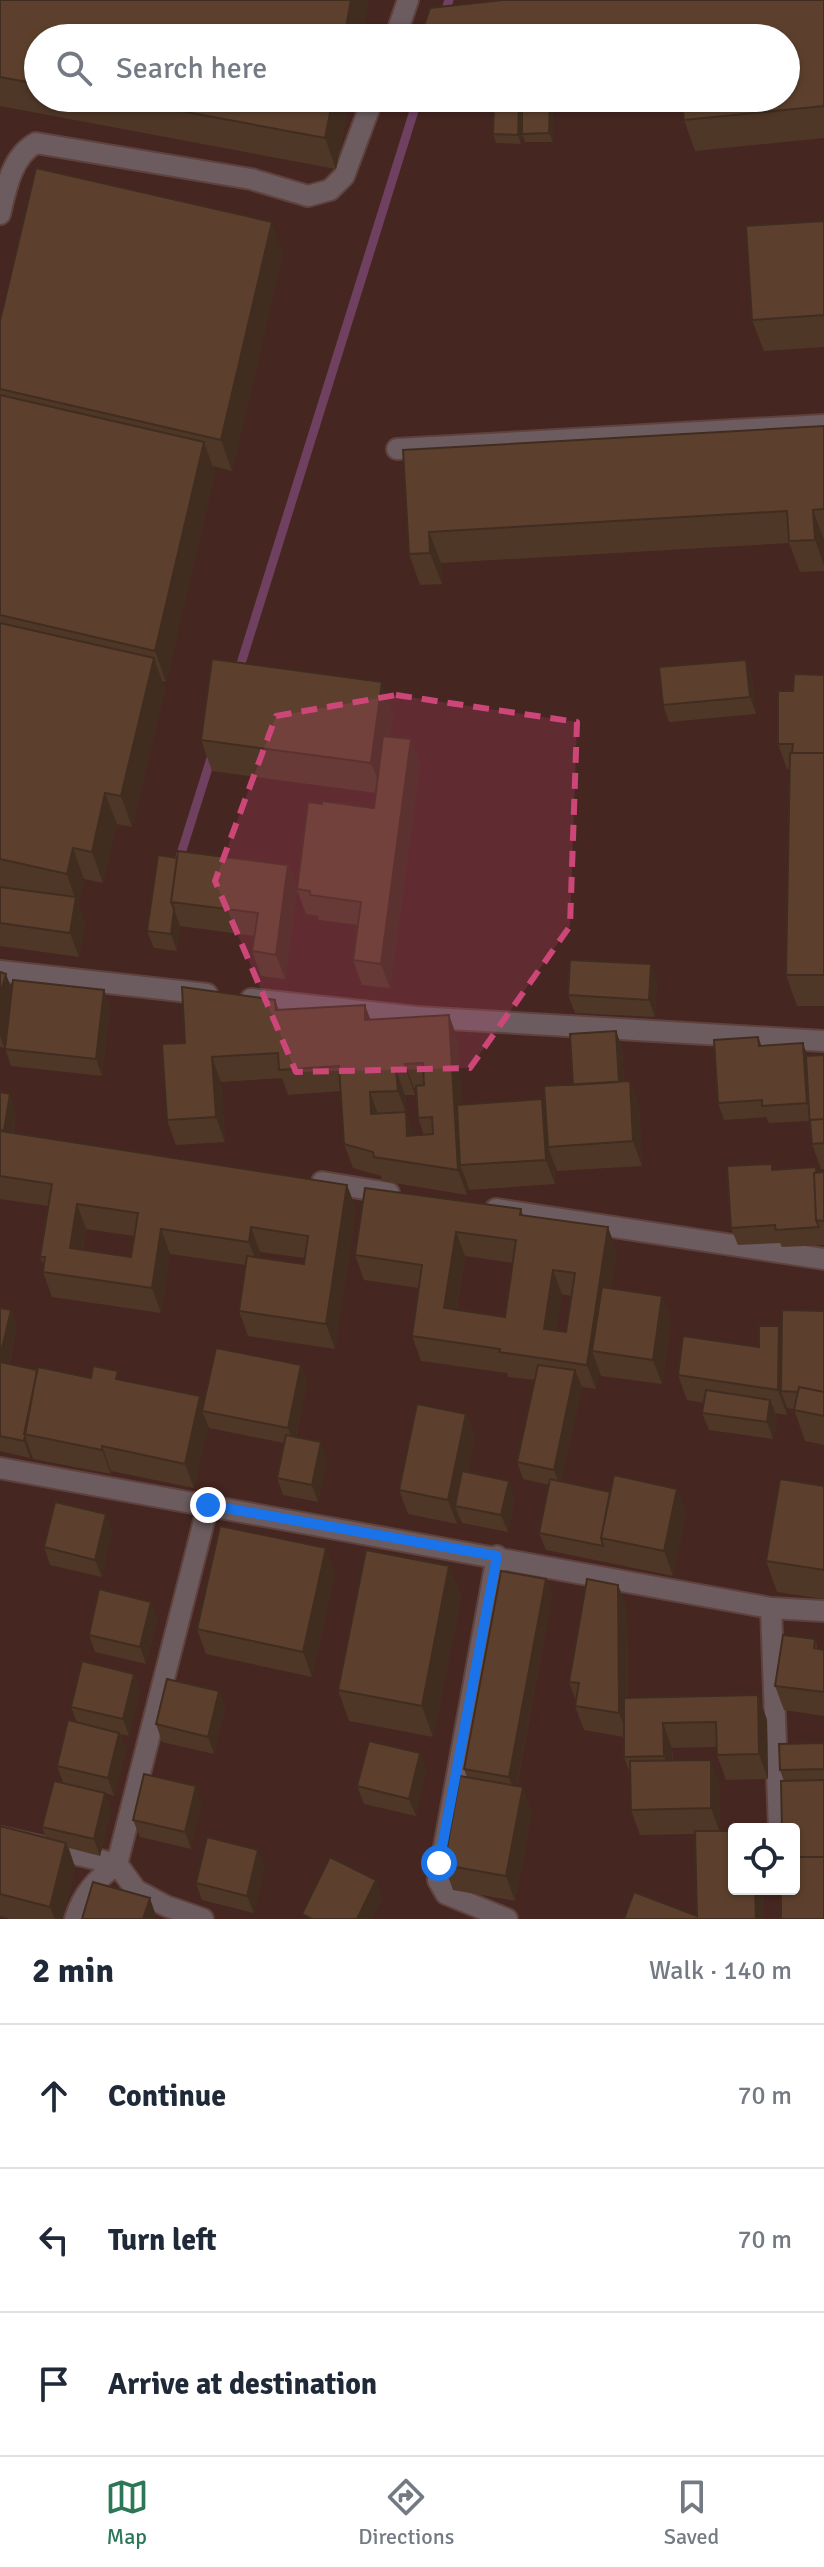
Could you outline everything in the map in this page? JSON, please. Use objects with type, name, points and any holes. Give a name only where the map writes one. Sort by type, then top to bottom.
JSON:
[{"type":"street","points":[[400,24],[408,0]]},
{"type":"street","points":[[0,214],[15,165],[24,149],[36,143],[251,179],[308,196],[330,190],[344,176],[368,112]]},
{"type":"street","points":[[397,449],[824,425]]},
{"type":"street","points":[[0,971],[416,1017],[824,1041]]},
{"type":"street","points":[[305,1180],[415,1197]]},
{"type":"street","points":[[478,1206],[824,1259]]},
{"type":"street","points":[[0,1468],[771,1608],[824,1611]]},
{"type":"street","points":[[75,1919],[90,1886],[117,1864],[208,1505]]},
{"type":"street","points":[[497,1556],[438,1880],[446,1894],[507,1919]]},
{"type":"street","points":[[771,1608],[779,1823]]},
{"type":"street","points":[[0,1837],[117,1864],[136,1890],[166,1906],[203,1919]]},
{"type":"highlighted area","points":[[396,695],[577,722],[570,926],[470,1068],[296,1072],[215,881],[276,716]]},
{"type":"building","points":[[0,0],[351,0],[347,24],[24,24],[24,81],[0,77]]},
{"type":"building","points":[[503,0],[824,0],[824,106],[800,108],[800,24],[425,24],[430,8]]},
{"type":"building","points":[[186,112],[330,112],[325,138]]},
{"type":"building","points":[[494,112],[519,112],[518,135],[493,134]]},
{"type":"building","points":[[522,112],[550,112],[549,133],[522,134]]},
{"type":"building","points":[[683,112],[764,112],[684,120]]},
{"type":"building","points":[[36,168],[272,222],[221,440],[0,389],[0,321]]},
{"type":"building","points":[[824,221],[824,315],[752,320],[746,226]]},
{"type":"building","points":[[0,395],[204,442],[155,651],[0,615]]},
{"type":"building","points":[[824,426],[824,509],[813,510],[815,540],[789,541],[787,511],[429,532],[430,553],[409,554],[403,450]]},
{"type":"building","points":[[0,623],[154,658],[121,796],[105,793],[92,852],[73,848],[67,874],[0,859]]},
{"type":"building","points":[[212,659],[382,682],[371,763],[201,740]]},
{"type":"building","points":[[746,660],[750,697],[663,705],[659,667]]},
{"type":"building","points":[[794,674],[824,675],[824,753],[792,753],[793,744],[778,744],[778,691],[793,691]]},
{"type":"building","points":[[383,736],[411,739],[381,964],[353,960],[361,902],[310,895],[310,891],[297,889],[308,802],[374,808]]},
{"type":"building","points":[[790,753],[824,753],[824,975],[786,975]]},
{"type":"building","points":[[178,851],[288,865],[276,955],[252,951],[258,913],[171,902]]},
{"type":"building","points":[[158,855],[177,858],[171,902],[174,909],[171,934],[147,931]]},
{"type":"building","points":[[0,887],[76,897],[70,933],[0,923]]},
{"type":"building","points":[[570,960],[651,964],[649,1000],[568,995]]},
{"type":"building","points":[[0,972],[6,974],[0,995]]},
{"type":"building","points":[[13,980],[104,990],[96,1059],[5,1049]]},
{"type":"building","points":[[182,987],[275,1000],[276,1010],[365,1005],[365,1020],[449,1015],[458,1170],[374,1157],[373,1152],[344,1144],[339,1066],[279,1070],[278,1053],[212,1057],[216,1117],[167,1120],[162,1044],[185,1043]],"holes":[[[423,1063],[424,1085],[416,1086],[418,1118],[432,1117],[433,1134],[407,1136],[406,1112],[371,1114],[370,1092],[398,1091],[396,1070],[406,1070],[405,1064]]]},
{"type":"building","points":[[616,1031],[619,1082],[573,1085],[570,1034]]},
{"type":"building","points":[[758,1037],[759,1046],[803,1043],[807,1103],[762,1106],[762,1100],[718,1103],[714,1040]]},
{"type":"building","points":[[824,1055],[824,1119],[810,1120],[810,1128],[806,1056]]},
{"type":"building","points":[[630,1081],[633,1141],[548,1147],[544,1086]]},
{"type":"building","points":[[0,1092],[10,1094],[4,1130],[0,1130]]},
{"type":"building","points":[[542,1099],[546,1160],[460,1165],[457,1105]]},
{"type":"building","points":[[824,1119],[824,1143],[812,1144],[810,1120]]},
{"type":"building","points":[[0,1131],[347,1185],[326,1324],[239,1311],[247,1256],[304,1264],[308,1236],[251,1227],[249,1242],[161,1229],[152,1288],[43,1272],[45,1257],[40,1257],[52,1184],[0,1176]],"holes":[[[77,1204],[138,1213],[131,1257],[70,1248]]]},
{"type":"building","points":[[772,1164],[772,1170],[816,1167],[816,1220],[819,1227],[776,1230],[775,1225],[731,1228],[727,1166]]},
{"type":"building","points":[[824,1172],[824,1221],[816,1220],[814,1173]]},
{"type":"building","points":[[365,1188],[521,1209],[520,1215],[608,1227],[587,1365],[412,1336],[422,1265],[355,1255]],"holes":[[[456,1232],[516,1240],[505,1317],[444,1308]],[[553,1270],[575,1273],[566,1332],[544,1329]]]},
{"type":"building","points":[[602,1287],[662,1296],[653,1360],[592,1351]]},
{"type":"building","points":[[0,1308],[11,1310],[0,1357]]},
{"type":"building","points":[[782,1310],[824,1311],[824,1392],[799,1387],[798,1392],[781,1391]]},
{"type":"building","points":[[759,1326],[779,1326],[778,1390],[678,1375],[683,1336],[759,1347]]},
{"type":"building","points":[[216,1348],[301,1365],[288,1428],[202,1411]]},
{"type":"building","points":[[0,1362],[37,1370],[24,1441],[0,1436]]},
{"type":"building","points":[[538,1365],[575,1370],[554,1470],[517,1462]]},
{"type":"building","points":[[93,1366],[118,1371],[116,1379],[200,1396],[185,1464],[102,1446],[102,1450],[24,1434],[38,1367],[91,1378]]},
{"type":"building","points":[[799,1387],[824,1392],[824,1416],[794,1410]]},
{"type":"building","points":[[706,1390],[770,1400],[767,1422],[702,1413]]},
{"type":"building","points":[[417,1404],[466,1414],[448,1500],[399,1490]]},
{"type":"building","points":[[286,1435],[321,1442],[312,1485],[277,1478]]},
{"type":"building","points":[[462,1471],[509,1481],[501,1515],[455,1506]]},
{"type":"building","points":[[614,1475],[677,1489],[664,1551],[601,1538]]},
{"type":"building","points":[[550,1479],[610,1492],[601,1538],[603,1546],[539,1533]]},
{"type":"building","points":[[780,1479],[824,1486],[824,1570],[766,1561]]},
{"type":"building","points":[[55,1502],[106,1514],[95,1560],[44,1547]]},
{"type":"building","points":[[220,1526],[326,1548],[303,1652],[197,1629]]},
{"type":"building","points":[[366,1550],[449,1566],[422,1706],[338,1690]]},
{"type":"building","points":[[501,1571],[546,1579],[509,1777],[464,1769]]},
{"type":"building","points":[[587,1579],[618,1585],[619,1713],[575,1706],[579,1683],[569,1682]]},
{"type":"building","points":[[99,1589],[151,1602],[140,1647],[89,1635]]},
{"type":"building","points":[[783,1635],[815,1639],[814,1648],[824,1650],[824,1692],[775,1686]]},
{"type":"building","points":[[82,1661],[134,1674],[123,1719],[71,1707]]},
{"type":"building","points":[[167,1679],[219,1691],[208,1737],[156,1724]]},
{"type":"building","points":[[758,1695],[759,1754],[717,1755],[716,1722],[663,1723],[664,1756],[624,1757],[624,1698]]},
{"type":"building","points":[[68,1720],[119,1733],[108,1778],[57,1766]]},
{"type":"building","points":[[369,1741],[420,1753],[409,1799],[357,1786]]},
{"type":"building","points":[[824,1743],[824,1769],[780,1770],[779,1744]]},
{"type":"building","points":[[711,1760],[711,1808],[631,1810],[630,1761]]},
{"type":"building","points":[[144,1774],[196,1786],[185,1832],[133,1820]]},
{"type":"building","points":[[460,1776],[523,1787],[506,1876],[444,1865]]},
{"type":"building","points":[[824,1780],[824,1857],[800,1857],[800,1823],[782,1823],[781,1781]]},
{"type":"building","points":[[54,1781],[105,1793],[94,1839],[42,1827]]},
{"type":"building","points":[[0,1826],[66,1843],[50,1907],[0,1894]]},
{"type":"building","points":[[695,1831],[728,1831],[728,1895],[755,1895],[756,1919],[624,1919],[634,1892],[697,1916]]},
{"type":"building","points":[[207,1837],[258,1850],[247,1896],[196,1883]]},
{"type":"building","points":[[330,1857],[376,1880],[357,1919],[312,1919],[302,1914]]},
{"type":"building","points":[[800,1857],[824,1857],[824,1919],[781,1919],[781,1895],[800,1895]]},
{"type":"building","points":[[93,1882],[150,1898],[143,1919],[82,1919]]},
{"type":"waterway","points":[[441,24],[449,0]]},
{"type":"waterway","points":[[238,673],[414,112]]},
{"type":"waterway","points":[[179,860],[213,752]]},
{"type":"route","points":[[208,1505],[497,1556],[439,1863]]}]
